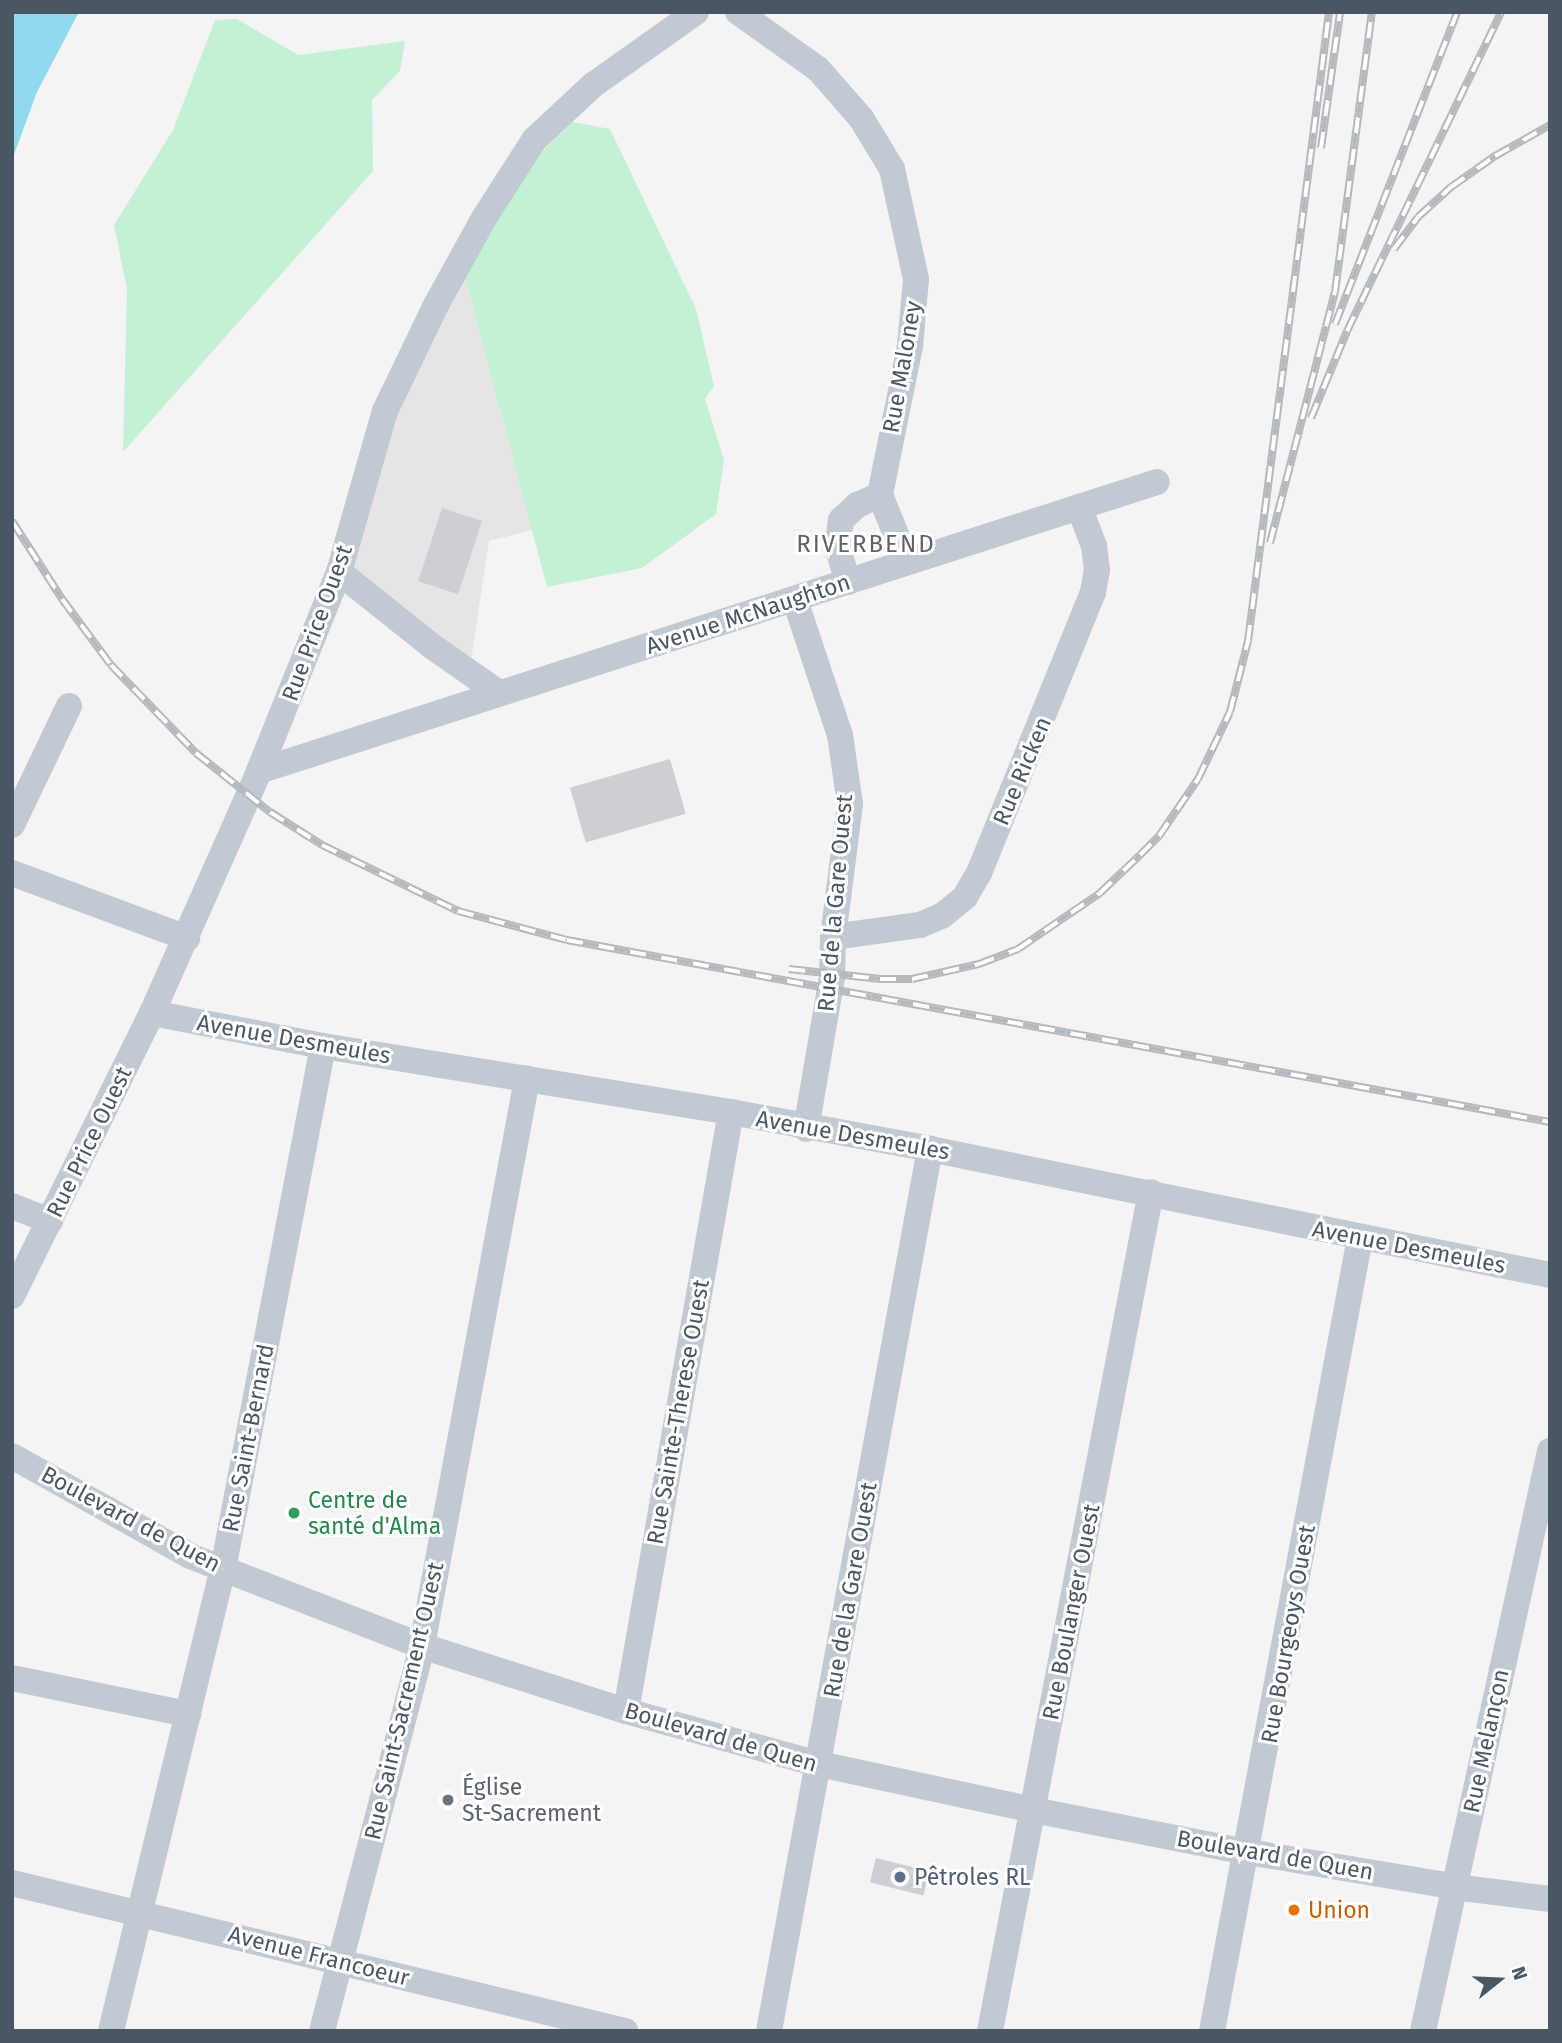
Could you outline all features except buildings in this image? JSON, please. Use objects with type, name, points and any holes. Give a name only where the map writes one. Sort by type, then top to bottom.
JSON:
[{"type":"street","name":"Rue Price Ouest","points":[[12,1296],[152,1013],[259,771],[339,572],[386,411],[436,305],[484,218],[534,140],[593,85],[696,12]]},
{"type":"street","name":"Rue Maloney","points":[[738,12],[818,69],[861,118],[892,169],[916,279],[910,346],[880,495]]},
{"type":"street","name":"Avenue McNaughton","points":[[259,771],[1157,482]]},
{"type":"street","points":[[848,582],[838,546],[841,520],[857,505],[880,495],[907,561]]},
{"type":"street","name":"Rue Ricken","points":[[833,937],[920,925],[943,915],[965,897],[979,873],[1093,592],[1097,570],[1094,546],[1079,507]]},
{"type":"street","points":[[339,572],[433,647],[499,693]]},
{"type":"street","name":"Rue de la Gare Ouest","points":[[795,600],[839,735],[850,804],[833,937],[832,977],[806,1129]]},
{"type":"street","points":[[12,825],[69,706]]},
{"type":"street","points":[[12,873],[187,938]]},
{"type":"street","name":"Avenue Desmeules","points":[[152,1013],[323,1046],[731,1112],[806,1129],[930,1149],[1550,1275]]},
{"type":"street","name":"Rue Saint-Bernard","points":[[111,2031],[223,1569],[323,1046]]},
{"type":"street","name":"Rue Saint-Sacrement Ouest","points":[[322,2031],[422,1646],[527,1079]]},
{"type":"street","name":"Rue Sainte-Therese Ouest","points":[[626,1711],[731,1112]]},
{"type":"street","name":"Rue de la Gare Ouest","points":[[769,2031],[930,1149]]},
{"type":"street","name":"Rue Boulanger Ouest","points":[[990,2031],[1151,1192]]},
{"type":"street","points":[[12,1206],[50,1221]]},
{"type":"street","name":"Rue Bourgeoys Ouest","points":[[1212,2031],[1248,1852],[1360,1238]]},
{"type":"street","name":"Rue Melançon","points":[[1423,2031],[1462,1888],[1550,1451]]},
{"type":"street","name":"Boulevard de Quen","points":[[12,1456],[190,1556],[422,1646],[626,1711],[819,1764],[1033,1810],[1248,1852],[1462,1888],[1550,1899]]},
{"type":"street","points":[[12,1678],[188,1714]]},
{"type":"street","name":"Avenue Francoeur","points":[[12,1883],[339,1961],[562,2023],[625,2031]]},
{"type":"street","name":"Boulevard de Quen","points":[[1462,1888],[1550,1912]]},
{"type":"shaded area","points":[[464,273],[532,530],[489,541],[470,667],[346,569],[393,413]]},
{"type":"green space","points":[[237,19],[298,55],[405,41],[400,71],[372,100],[373,171],[123,452],[127,289],[114,225],[173,130],[215,20]]},
{"type":"green space","points":[[572,122],[610,129],[696,309],[714,386],[705,399],[724,460],[716,514],[642,568],[547,587],[464,273],[525,168]]},
{"type":"water","points":[[12,12],[79,12],[37,92],[12,160]]},
{"type":"railway","points":[[789,969],[880,979],[912,979],[979,964],[1018,949],[1100,893],[1159,836],[1198,779],[1230,712],[1248,641],[1329,12]]},
{"type":"railway","points":[[1321,148],[1340,12]]},
{"type":"railway","points":[[1270,543],[1335,292],[1372,12]]},
{"type":"railway","points":[[1335,324],[1457,12]]},
{"type":"railway","points":[[1311,418],[1347,331],[1501,12]]},
{"type":"railway","points":[[1394,249],[1418,217],[1451,187],[1495,156],[1550,125]]},
{"type":"railway","points":[[12,521],[62,599],[111,665],[196,753],[270,812],[322,845],[458,911],[567,940],[1550,1122]]},
{"type":"place","name":"Centre de santé d'Alma","points":[[294,1513]]},
{"type":"place","name":"Église St-Sacrement","points":[[448,1800]]},
{"type":"place","name":"Pêtroles RL","points":[[900,1877]]},
{"type":"place","name":"Union","points":[[1294,1910]]},
{"type":"district","name":"RIVERBEND","points":[[866,545]]}]
